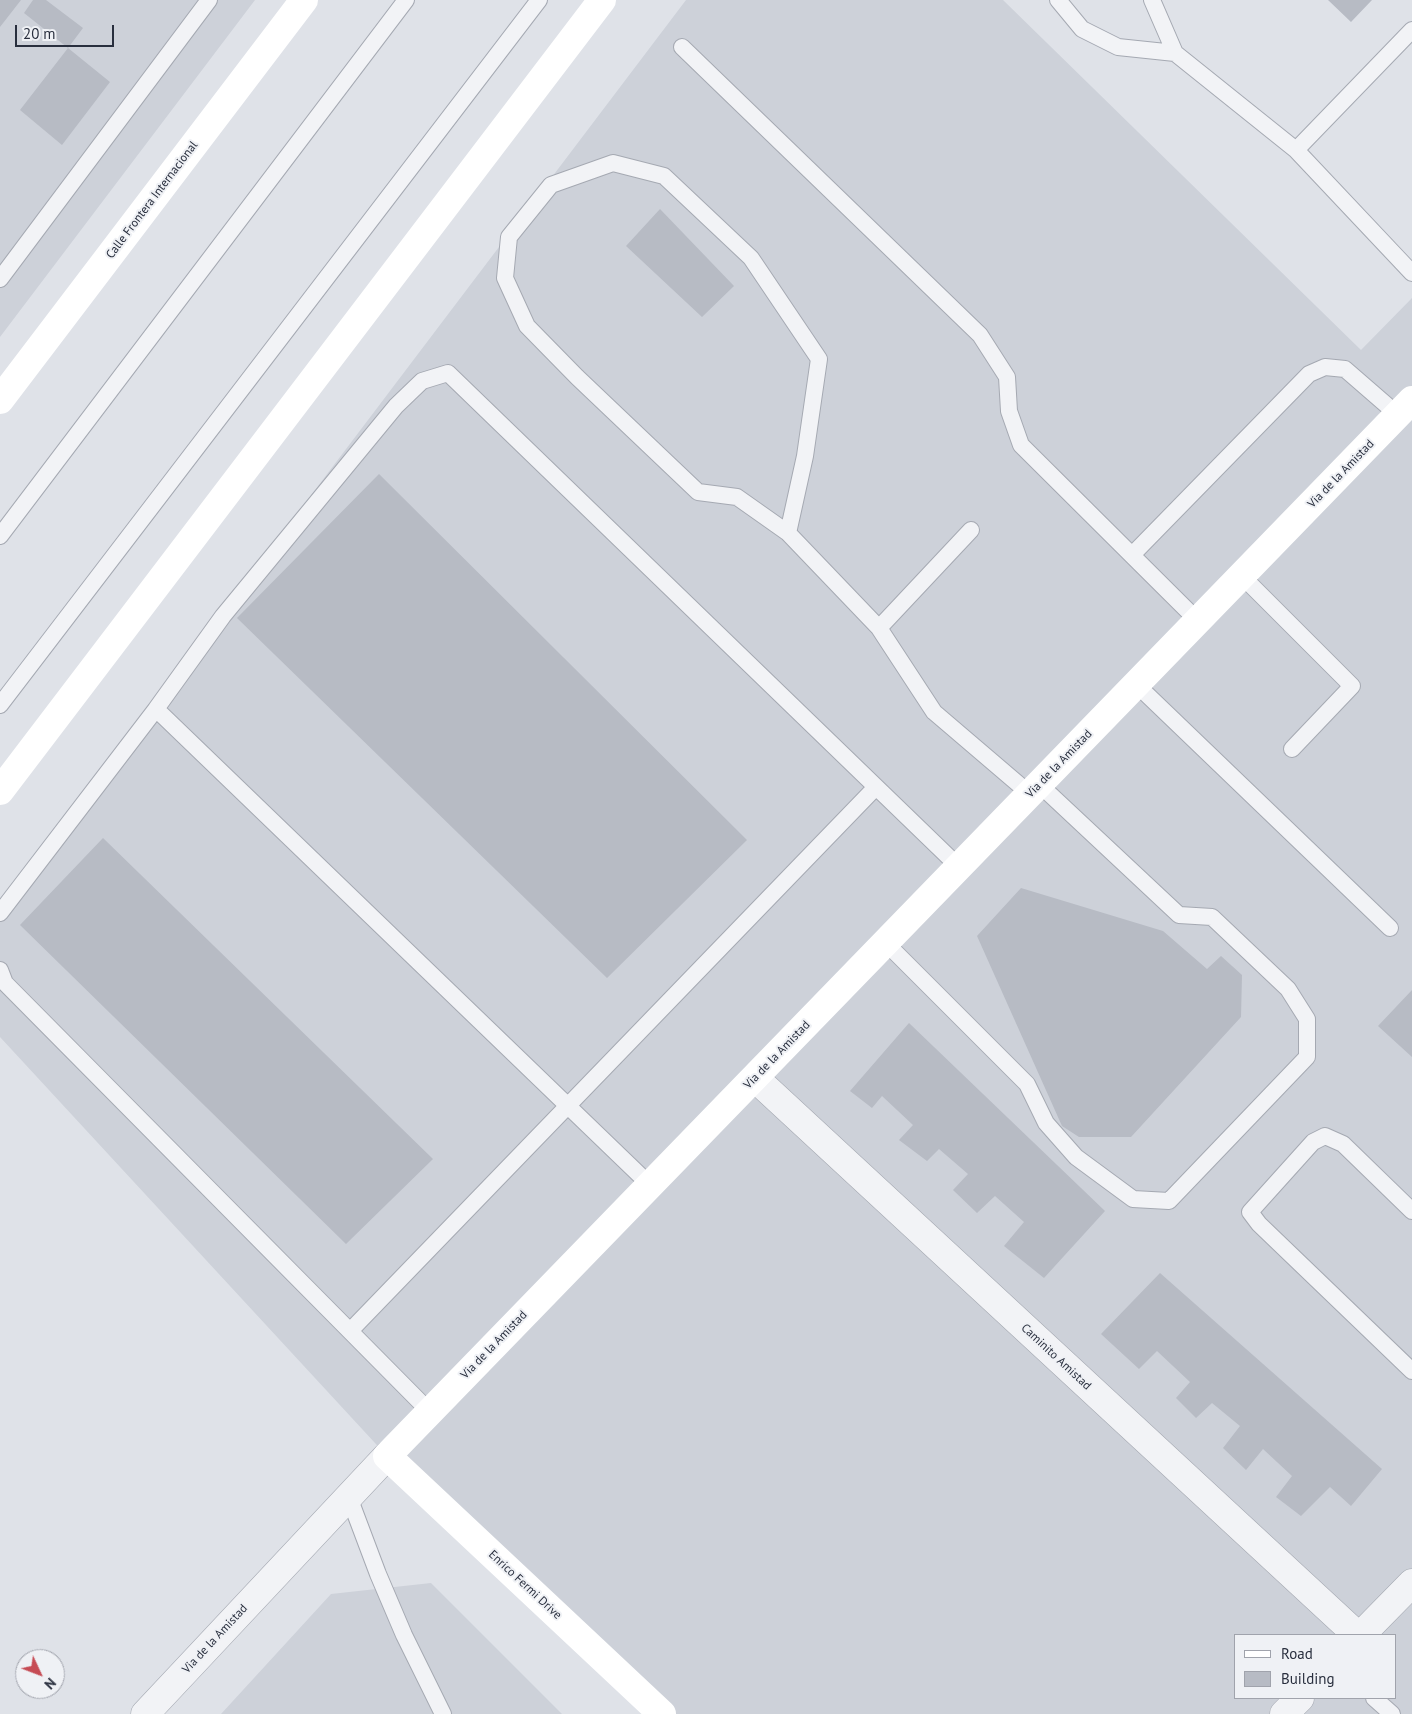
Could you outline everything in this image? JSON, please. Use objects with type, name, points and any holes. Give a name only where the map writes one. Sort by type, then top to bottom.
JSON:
[{"type":"main road","name":"Calle Frontera Internacional","points":[[0,400],[304,0]]},
{"type":"main road","points":[[0,792],[602,0]]},
{"type":"main road","name":"Via de la Amistad","points":[[387,1456],[1405,408]]},
{"type":"main road","name":"Enrico Fermi Drive","points":[[387,1456],[662,1714]]},
{"type":"street","name":"Caminito Amistad","points":[[755,1078],[1356,1634]]},
{"type":"street","name":"Via de la Amistad","points":[[145,1714],[387,1456]]},
{"type":"street","points":[[1362,1634],[1412,1583]]},
{"type":"street","points":[[1284,1714],[1299,1699]]},
{"type":"lane","points":[[0,279],[209,0]]},
{"type":"lane","points":[[0,536],[406,0]]},
{"type":"lane","points":[[0,705],[539,0]]},
{"type":"lane","points":[[1058,0],[1082,29],[1118,47],[1175,53]]},
{"type":"lane","points":[[1152,0],[1175,53],[1296,150],[1412,273]]},
{"type":"lane","points":[[1296,150],[1412,30]]},
{"type":"lane","points":[[682,47],[980,335],[1007,377],[1009,411],[1021,445],[1198,621]]},
{"type":"lane","points":[[788,533],[805,456],[819,359],[751,258],[664,176],[613,162],[551,185],[509,237],[505,278],[527,326],[577,377],[698,492],[737,497],[788,533],[879,628],[934,712],[1035,789],[1179,915],[1212,916],[1288,989],[1307,1020],[1308,1057],[1169,1201],[1133,1199],[1076,1157],[1046,1123],[1027,1084],[886,942]]},
{"type":"lane","points":[[1132,555],[1309,374],[1325,367],[1345,369],[1405,408]]},
{"type":"lane","points":[[0,913],[156,709],[223,616],[396,406],[422,380],[448,373],[959,867]]},
{"type":"lane","points":[[879,628],[971,530]]},
{"type":"lane","points":[[1242,576],[1352,686],[1292,749]]},
{"type":"lane","points":[[1136,684],[1390,928]]},
{"type":"lane","points":[[156,709],[650,1186]]},
{"type":"lane","points":[[350,1331],[876,787]]},
{"type":"lane","points":[[0,970],[5,983],[430,1412]]},
{"type":"lane","points":[[1412,1211],[1343,1144],[1325,1136],[1313,1142],[1250,1212],[1266,1230],[1412,1371]]},
{"type":"lane","points":[[349,1497],[378,1574],[404,1635],[443,1714]]},
{"type":"lane","points":[[1375,1699],[1392,1714]]},
{"type":"shaded area","points":[[0,0],[255,0],[0,337]]},
{"type":"shaded area","points":[[686,0],[1003,0],[1361,350],[1412,298],[1412,1714],[663,1714],[387,1456],[0,1037],[0,906]]},
{"type":"shaded area","points":[[431,1583],[562,1714],[221,1714],[331,1594]]},
{"type":"building","points":[[0,0],[21,0],[0,27]]},
{"type":"building","points":[[33,0],[46,0],[83,28],[68,48],[24,13]]},
{"type":"building","points":[[1328,0],[1372,0],[1351,22]]},
{"type":"building","points":[[68,48],[110,82],[62,145],[20,110]]},
{"type":"building","points":[[660,209],[734,286],[702,317],[626,246]]},
{"type":"building","points":[[379,474],[747,840],[607,978],[237,618]]},
{"type":"building","points":[[103,838],[433,1159],[346,1244],[20,925]]},
{"type":"building","points":[[1021,888],[1163,931],[1207,969],[1221,956],[1242,975],[1241,1017],[1131,1137],[1079,1137],[1062,1126],[977,936]]},
{"type":"building","points":[[1412,990],[1412,1057],[1378,1026]]},
{"type":"building","points":[[909,1023],[1105,1211],[1044,1278],[1004,1246],[1024,1222],[995,1196],[977,1213],[953,1190],[968,1174],[939,1149],[927,1161],[899,1140],[913,1125],[882,1096],[872,1108],[850,1091]]},
{"type":"building","points":[[1160,1273],[1382,1469],[1351,1506],[1330,1487],[1301,1516],[1276,1497],[1292,1476],[1263,1449],[1246,1470],[1223,1448],[1240,1426],[1212,1403],[1196,1418],[1176,1398],[1190,1382],[1157,1351],[1139,1369],[1101,1334]]}]
